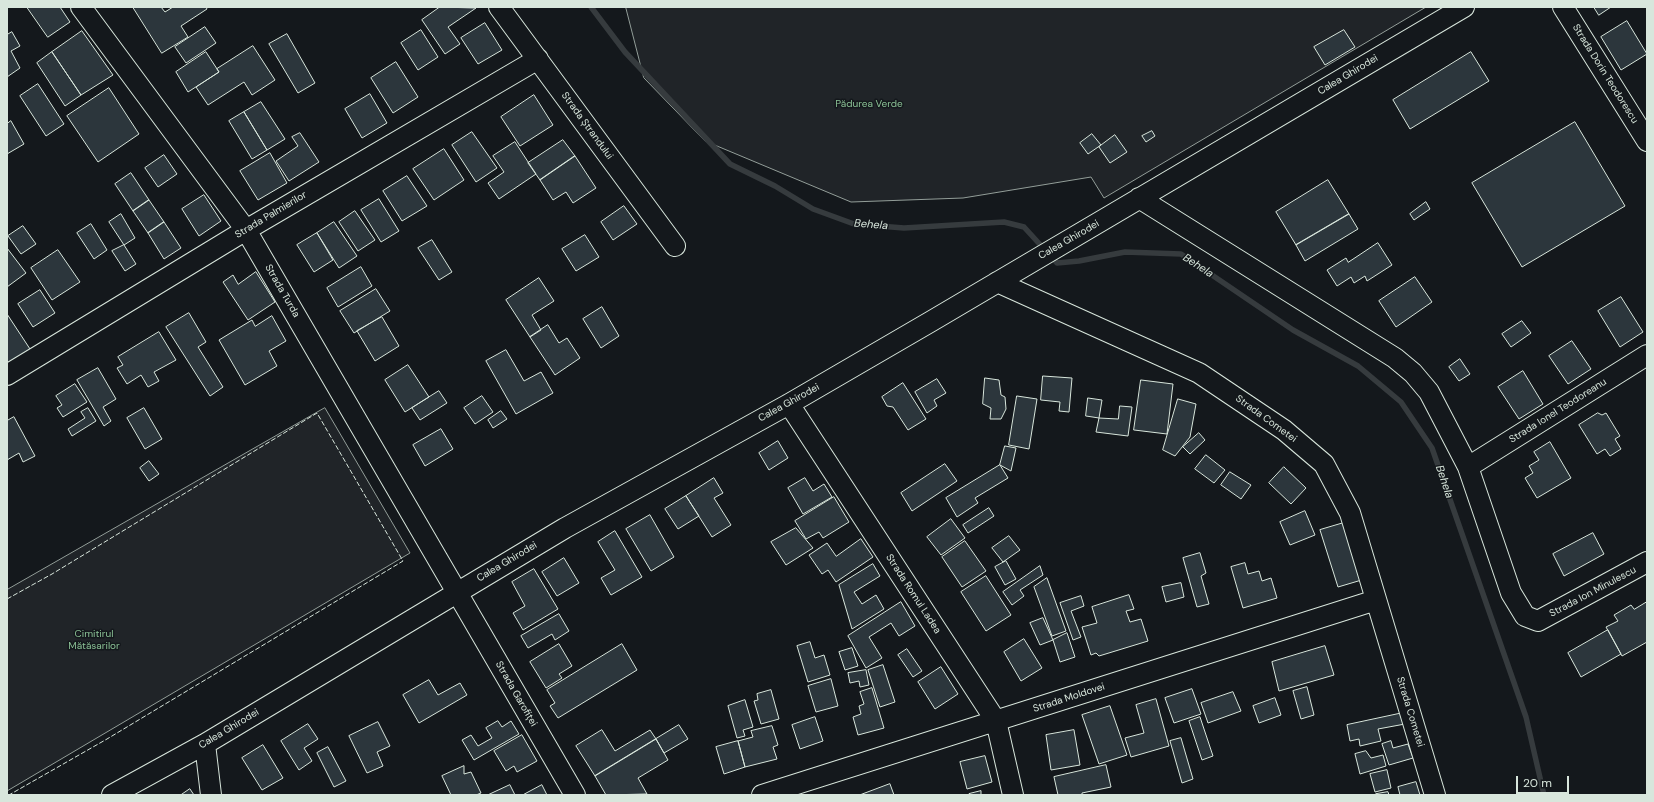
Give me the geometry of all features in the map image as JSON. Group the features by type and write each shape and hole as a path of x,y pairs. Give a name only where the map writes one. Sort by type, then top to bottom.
{"street":[{"name":"Strada Turda","path":"81,7 246,230 456,592"},
{"name":"Strada Ștrandului","path":"499,7 675,246"},
{"name":"Calea Ghirodei","path":"112,795 204,744 565,528 789,404 1464,7"},
{"name":"Strada Dorin Teodorescu","path":"1563,7 1647,141"},
{"name":"Strada Palmierilor","path":"7,375 246,230 538,59"},
{"path":"1139,198 1394,358 1413,373 1429,392 1468,467"},
{"name":"Strada Cometei","path":"997,282 1199,373 1284,430 1324,464 1350,513 1435,795"},
{"name":"Strada Ionel Teodoreanu","path":"1468,467 1647,355"},
{"name":"Strada Romul Ladea","path":"789,404 996,721 1013,795"},
{"name":"Strada Ion Minulescu","path":"1468,467 1511,593 1525,616 1538,621 1647,562"},
{"name":"Strada Garofiței","path":"456,592 575,795"},
{"name":"Strada Moldovei","path":"762,795 1376,600"},
{"path":"204,744 212,795"}],"green space":[{"name":"Pădurea Verde","path":"626,7 1426,7 1104,198 1091,177 963,198 851,202 705,141 644,78"},
{"name":"Cimitirul Mătăsarilor","path":"325,408 410,553 7,791 7,590"}],"building":[{"path":"27,7 60,7 70,22 48,37"},
{"path":"133,7 161,7 165,12 173,7 206,7 207,9 181,26 188,37 162,53"},
{"path":"440,7 476,8 448,27 460,44 445,54 422,20"},
{"path":"1594,7 1611,7 1599,15"},
{"path":"1627,21 1647,54 1621,70 1601,37"},
{"path":"485,23 502,50 478,64 461,38"},
{"path":"205,27 216,43 186,63 175,47"},
{"path":"421,30 438,57 418,70 401,43"},
{"path":"1344,30 1355,47 1325,65 1314,47"},
{"path":"82,31 113,75 81,95 52,52"},
{"path":"12,32 20,46 11,51 20,68 7,77 7,35"},
{"path":"287,34 315,83 298,93 269,44"},
{"path":"253,46 275,80 252,95 244,82 208,105 196,87 219,72 217,69"},
{"path":"52,52 81,95 65,106 37,63"},
{"path":"206,52 219,72 188,92 176,72"},
{"path":"1471,52 1489,81 1410,129 1393,100"},
{"path":"396,62 418,97 393,113 371,78"},
{"path":"38,84 64,124 46,136 20,96"},
{"path":"109,88 139,134 98,162 67,116"},
{"path":"370,94 387,123 362,138 345,109"},
{"path":"534,95 553,125 520,146 501,117"},
{"path":"261,102 285,139 267,150 244,112"},
{"path":"244,112 267,150 252,159 229,121"},
{"path":"11,121 24,144 7,154 7,124"},
{"path":"1575,122 1625,206 1522,267 1472,183"},
{"path":"1152,131 1155,136 1146,142 1142,136"},
{"path":"472,132 497,168 476,182 452,145"},
{"path":"300,133 319,162 289,181 276,161 298,146 292,137"},
{"path":"1092,134 1101,145 1088,154 1080,143"},
{"path":"1115,135 1127,152 1110,163 1099,147"},
{"path":"563,140 575,156 540,180 528,163"},
{"path":"515,142 536,174 499,199 488,183 504,172 493,156"},
{"path":"444,149 464,180 434,200 413,169"},
{"path":"270,153 287,183 258,200 240,171"},
{"path":"164,155 177,174 158,187 145,168"},
{"path":"575,156 596,188 573,203 566,192 553,200 540,180"},
{"path":"131,173 149,200 133,211 115,184"},
{"path":"407,176 427,206 402,221 383,191"},
{"path":"1328,180 1349,214 1296,245 1276,212"},
{"path":"204,195 221,221 199,236 182,209"},
{"path":"379,199 399,231 381,242 361,210"},
{"path":"149,200 164,222 148,233 133,211"},
{"path":"1426,202 1430,209 1414,220 1410,214"},
{"path":"624,206 637,224 613,240 601,222"},
{"path":"355,211 375,240 358,251 339,222"},
{"path":"121,214 135,238 124,245 109,222"},
{"path":"1349,214 1358,229 1305,261 1296,245"},
{"path":"164,222 181,248 164,259 148,233"},
{"path":"334,222 357,256 339,268 317,233"},
{"path":"91,224 107,250 94,259 77,233"},
{"path":"23,226 36,244 21,254 8,236"},
{"path":"317,233 333,260 314,272 297,245"},
{"path":"585,235 599,257 576,271 562,249"},
{"path":"432,240 452,272 439,280 418,248"},
{"path":"1378,243 1392,265 1367,281 1365,276 1354,283 1351,277 1337,286 1327,270 1346,258 1348,262"},
{"path":"124,245 136,264 125,271 112,251"},
{"path":"7,248 26,273 7,287"},
{"path":"58,250 80,282 52,300 31,268"},
{"path":"361,267 372,286 338,307 327,288"},
{"path":"256,272 275,302 248,320 223,282 233,275 238,284"},
{"path":"1415,277 1432,302 1396,327 1379,301"},
{"path":"539,278 554,301 532,315 541,330 530,337 506,300"},
{"path":"376,289 390,311 354,333 340,311"},
{"path":"40,290 55,313 33,327 18,304"},
{"path":"1621,297 1643,332 1620,347 1598,311"},
{"path":"602,307 619,336 601,348 583,319"},
{"path":"189,313 206,342 198,347 223,387 210,396 166,327"},
{"path":"7,314 30,349 7,365"},
{"path":"272,316 286,341 269,351 277,366 245,385 219,340 252,320 255,326"},
{"path":"382,317 399,346 375,361 357,331"},
{"path":"1522,321 1531,333 1511,347 1502,334"},
{"path":"548,325 559,343 567,338 580,358 555,375 530,337"},
{"path":"159,332 176,360 154,372 159,381 148,387 141,375 127,384 117,368 123,365 118,357"},
{"path":"1572,341 1591,369 1568,384 1549,356"},
{"path":"506,350 524,381 541,372 553,393 516,414 486,361"},
{"path":"1460,359 1470,374 1459,381 1449,367"},
{"path":"408,365 429,397 405,412 385,380"},
{"path":"98,368 116,399 103,407 111,421 104,426 77,380"},
{"path":"1523,371 1543,404 1519,419 1498,387"},
{"path":"1043,376 1072,378 1069,412 1059,411 1060,402 1041,400"},
{"path":"985,378 999,380 1001,395 1005,397 1006,409 1001,419 990,419 991,408 983,404"},
{"path":"937,379 946,393 934,400 937,406 927,413 915,392"},
{"path":"1141,380 1173,384 1167,434 1134,430"},
{"path":"903,383 926,419 908,430 893,407 887,406 882,397"},
{"path":"75,384 87,402 63,417 57,408 62,405 56,396"},
{"path":"439,391 447,403 420,420 412,408"},
{"path":"482,396 493,412 475,424 464,408"},
{"path":"1017,396 1037,399 1029,449 1009,445"},
{"path":"1088,398 1102,400 1099,418 1086,416"},
{"path":"1178,399 1196,404 1190,437 1175,456 1163,450"},
{"path":"1120,406 1132,407 1128,436 1096,432 1099,418 1118,419"},
{"path":"88,408 96,421 72,436 68,429 85,418 81,412"},
{"path":"144,408 162,439 145,449 127,418"},
{"path":"501,411 507,419 493,428 488,420"},
{"path":"1598,413 1602,415 1606,413 1620,436 1615,439 1621,449 1610,456 1605,449 1597,454 1579,425"},
{"path":"14,417 35,456 23,462 19,453 7,460 7,421"},
{"path":"441,429 453,449 425,466 413,445"},
{"path":"1199,433 1205,440 1190,454 1183,447"},
{"path":"778,441 788,458 769,470 759,453"},
{"path":"1550,442 1571,478 1537,498 1525,478 1533,473 1529,466 1539,460 1534,452"},
{"path":"1005,446 1016,448 1011,471 1000,465"},
{"path":"1206,455 1225,470 1214,483 1195,469"},
{"path":"149,461 159,474 149,481 140,468"},
{"path":"945,464 957,481 912,511 901,493"},
{"path":"1000,465 1008,478 975,498 978,503 957,517 946,498"},
{"path":"1284,467 1306,488 1291,504 1269,483"},
{"path":"1230,472 1251,485 1241,499 1221,485"},
{"path":"714,478 723,493 714,498 731,525 712,537 686,496"},
{"path":"805,478 813,491 824,484 832,497 803,514 788,488"},
{"path":"686,496 699,516 678,529 665,509"},
{"path":"834,497 849,522 823,538 819,532 806,539 795,521"},
{"path":"989,508 994,516 968,533 963,525"},
{"path":"1305,511 1315,535 1290,545 1280,522"},
{"path":"650,515 674,557 651,571 626,529"},
{"path":"951,519 965,538 941,555 927,537"},
{"path":"1347,522 1365,579 1338,587 1320,530"},
{"path":"796,528 813,548 786,565 771,542"},
{"path":"615,531 642,577 611,595 601,578 615,570 598,542"},
{"path":"1593,533 1604,554 1564,576 1553,554"},
{"path":"1009,536 1020,550 1003,562 992,548"},
{"path":"861,539 873,557 836,582 828,570 822,574 809,555 827,543 836,556"},
{"path":"965,541 986,571 962,587 942,557"},
{"path":"1200,553 1206,573 1201,576 1209,604 1197,607 1183,558"},
{"path":"564,558 579,583 557,596 542,572"},
{"path":"1006,561 1016,579 1005,585 995,567"},
{"path":"1245,563 1248,574 1259,571 1262,581 1271,578 1277,598 1243,608 1231,567"},
{"path":"873,564 880,576 854,592 862,604 876,595 884,609 852,629 839,585"},
{"path":"1040,566 1043,575 1020,590 1024,596 1012,605 1003,592"},
{"path":"534,569 558,609 523,630 513,613 525,606 512,582"},
{"path":"986,576 1011,615 986,631 961,592"},
{"path":"1047,578 1066,631 1052,636 1034,587"},
{"path":"1181,583 1184,597 1166,602 1162,587"},
{"path":"1129,595 1134,609 1126,611 1130,622 1141,619 1148,641 1099,656 1096,653 1091,655 1082,627 1097,623 1092,607"},
{"path":"1081,596 1084,606 1071,611 1081,637 1073,640 1060,603"},
{"path":"901,602 915,626 899,636 891,623 869,637 882,658 866,668 848,636"},
{"path":"1647,602 1647,642 1622,656 1606,627 1618,621 1614,615 1631,605 1634,609"},
{"path":"559,614 569,631 555,640 552,634 528,648 521,636"},
{"path":"1043,618 1053,640 1040,645 1030,623"},
{"path":"1608,630 1621,654 1581,677 1568,653"},
{"path":"1067,633 1075,657 1060,662 1053,640"},
{"path":"1024,639 1042,668 1021,681 1004,652"},
{"path":"810,642 815,658 824,655 830,675 808,682 797,646"},
{"path":"559,644 572,666 559,674 562,678 546,688 530,662"},
{"path":"622,644 637,670 558,718 550,706 555,703 547,690"},
{"path":"1325,646 1334,675 1279,691 1272,662"},
{"path":"852,648 858,666 845,670 839,652"},
{"path":"907,649 922,671 913,677 898,655"},
{"path":"883,665 895,702 880,707 868,670"},
{"path":"941,667 958,694 935,709 918,682"},
{"path":"866,670 869,685 860,687 859,681 850,683 848,673"},
{"path":"831,679 838,706 816,712 808,686"},
{"path":"429,680 438,695 460,683 467,695 419,723 403,695"},
{"path":"1307,687 1314,715 1301,719 1293,691"},
{"path":"872,688 884,728 858,735 853,717 861,714 859,706 864,704 860,692"},
{"path":"1192,689 1201,714 1174,723 1165,698"},
{"path":"771,690 779,719 761,724 754,701 758,700 757,694"},
{"path":"1233,692 1241,711 1208,723 1201,703"},
{"path":"1275,698 1281,715 1259,723 1253,706"},
{"path":"1156,699 1169,746 1131,757 1125,738 1144,733 1136,705"},
{"path":"745,700 753,727 743,730 745,736 737,738 728,706"},
{"path":"1110,706 1127,755 1099,764 1082,715"},
{"path":"1403,713 1405,724 1378,729 1381,741 1360,746 1359,739 1350,741 1347,725"},
{"path":"815,717 823,741 800,749 792,725"},
{"path":"1200,717 1213,756 1202,760 1189,721"},
{"path":"498,721 502,727 511,721 519,734 474,760 462,740 471,735 478,746 492,738 486,728"},
{"path":"378,722 390,746 377,752 383,766 367,773 349,736"},
{"path":"308,724 318,739 304,748 312,761 299,770 281,741"},
{"path":"679,725 688,739 664,753 656,739"},
{"path":"772,726 778,745 773,747 777,759 745,767 738,741 753,737 751,731"},
{"path":"602,730 615,751 650,730 656,739 595,776 576,746"},
{"path":"1074,730 1080,765 1051,770 1046,735"},
{"path":"522,735 537,761 517,772 514,766 506,771 494,751"},
{"path":"1181,738 1193,779 1182,783 1170,741"},
{"path":"656,739 668,760 638,778 647,794 606,795 595,776"},
{"path":"738,741 745,767 724,774 716,747"},
{"path":"1391,741 1393,748 1408,744 1413,758 1389,765 1382,744"},
{"path":"263,745 283,778 262,790 242,758"},
{"path":"328,747 346,781 334,787 317,753"},
{"path":"1366,751 1371,758 1383,755 1386,766 1360,774 1355,754"},
{"path":"985,756 992,782 967,789 960,762"},
{"path":"1106,765 1111,787 1082,793 1082,795 1058,795 1054,777"},
{"path":"464,766 464,774 471,772 481,793 476,795 451,795 442,776"},
{"path":"1387,770 1391,788 1375,792 1370,774"},
{"path":"1416,782 1420,795 1400,795 1398,787"},
{"path":"890,784 894,795 860,795"},
{"path":"510,785 515,795 488,795"},
{"path":"542,785 547,795 523,795"},
{"path":"190,789 194,795 181,795"},
{"path":"981,791 981,795 969,795 969,794"},
{"path":"1388,792 1389,795 1376,794"}],"waterway":[{"name":"Behela","path":"591,7 625,52 730,164 775,186 813,209 854,224 904,228 1004,222 1024,227 1045,250"},
{"name":"Behela","path":"1051,256 1057,263 1079,261 1125,252 1181,254 1293,330 1358,366 1401,402 1432,448 1526,717 1544,795"}],"fence":[{"path":"7,599 52,574 317,413 403,561 107,739 9,795"}]}
